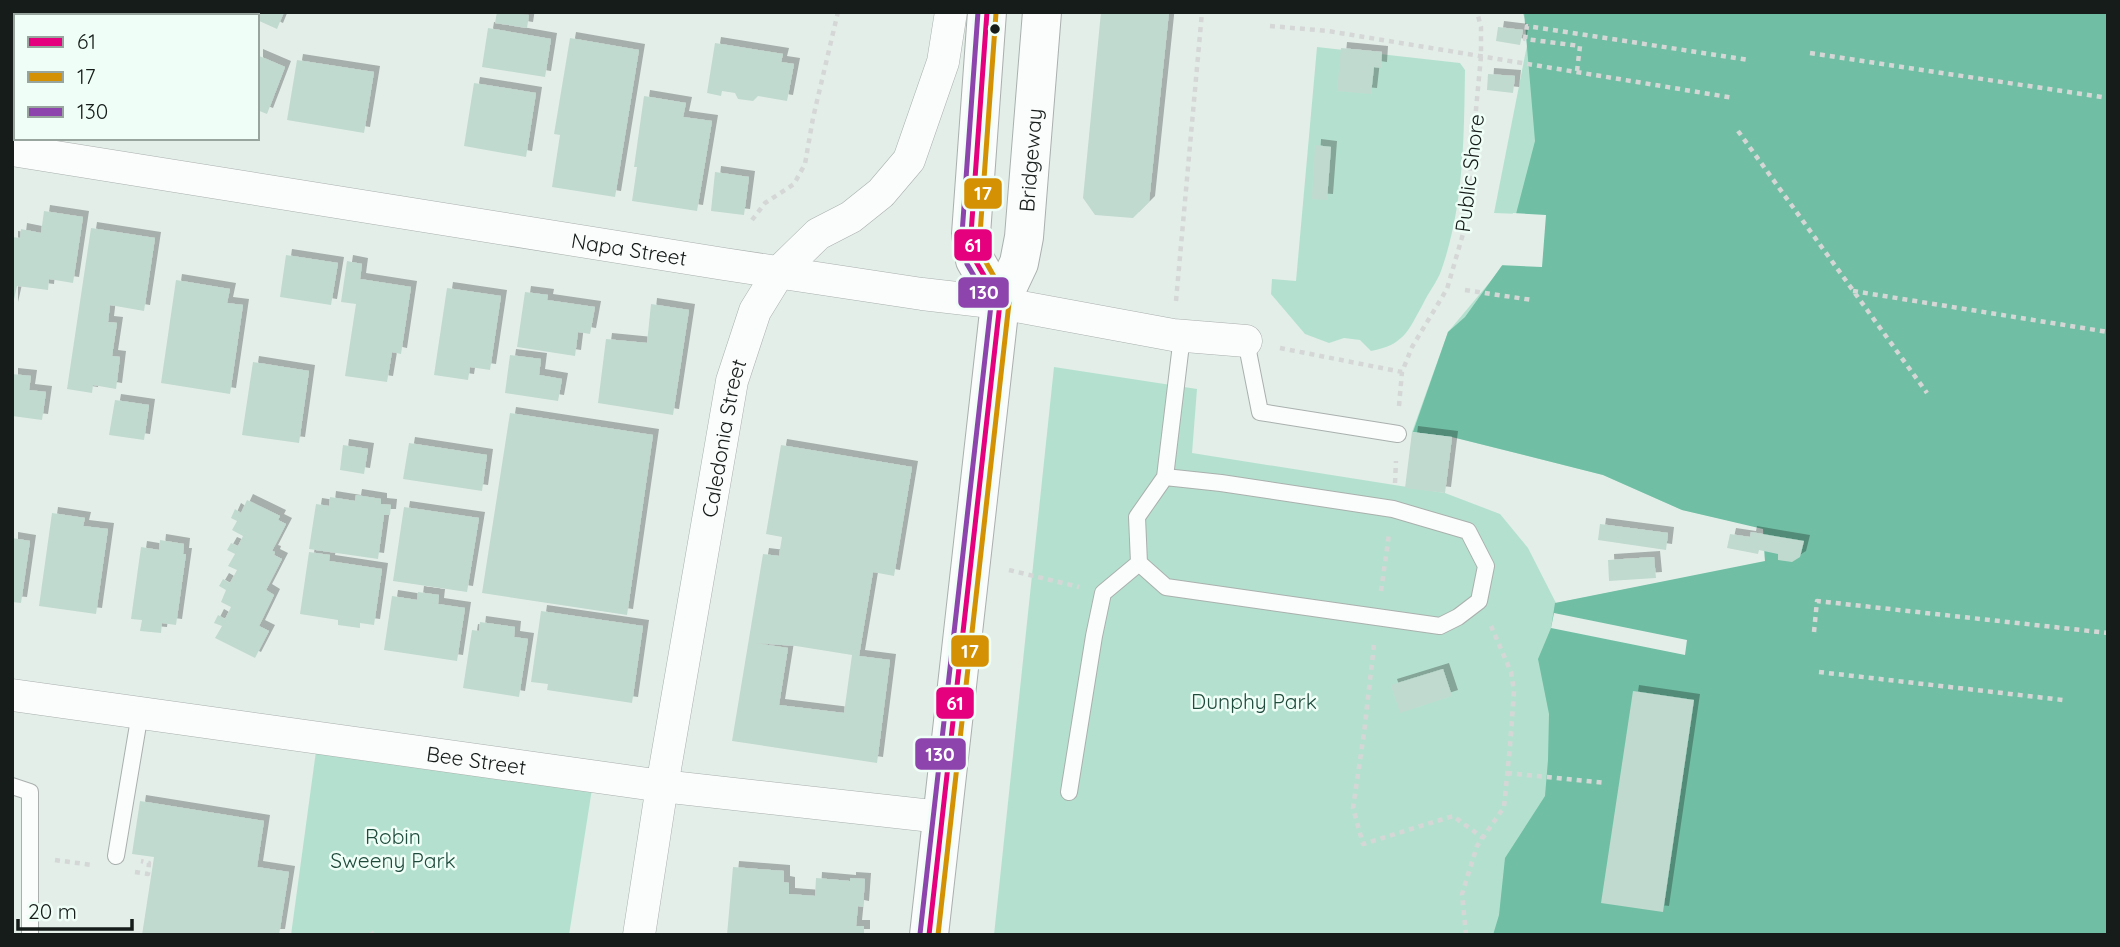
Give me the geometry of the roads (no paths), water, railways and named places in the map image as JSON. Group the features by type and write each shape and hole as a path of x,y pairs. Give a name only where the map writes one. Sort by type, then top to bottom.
{"main road":[{"path":"987,12 971,234 975,260 1000,303"},
{"name":"Bridgeway","path":"929,935 940,817 1000,303 1019,263 1024,237 1042,12"}],"street":[{"name":"Caledonia Street","path":"639,935 732,381 755,311 779,272 818,234 851,217 881,193 909,160 943,62 951,12"},
{"name":"Napa Street","path":"12,150 779,272 1000,303 1177,335 1246,341"},
{"name":"Bee Street","path":"12,695 662,786 940,817"}],"lane":[{"path":"1165,477 1393,509 1468,531 1486,566 1479,601 1458,617 1440,626 1166,587 1139,563 1137,517 1165,477 1177,335"},
{"path":"1246,341 1260,412 1398,434"},
{"path":"1069,792 1103,593 1139,563"},
{"path":"116,856 140,713"},
{"path":"12,786 30,792 30,935"}],"park label":[{"name":"Dunphy Park","path":"1254,701"},
{"name":"Robin Sweeny Park","path":"393,848"}]}
